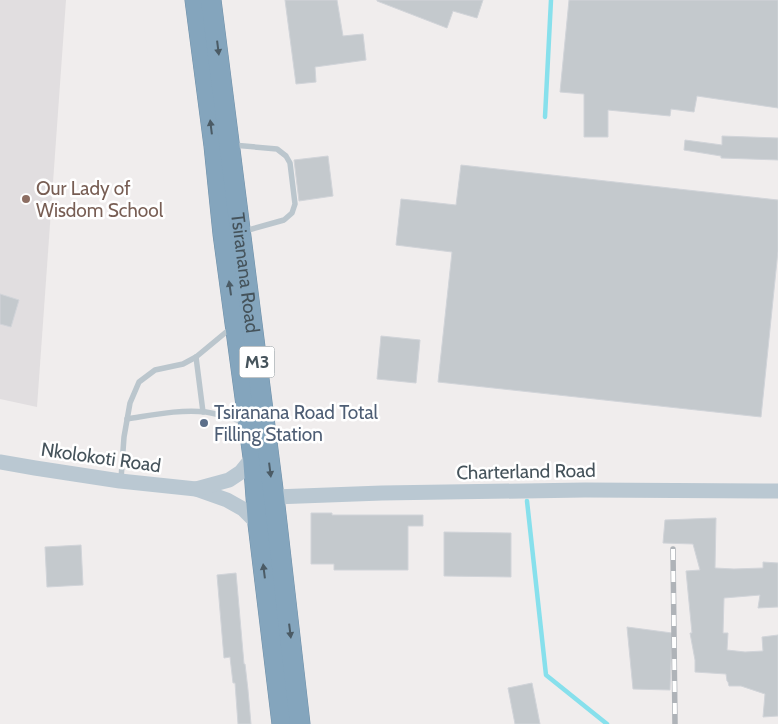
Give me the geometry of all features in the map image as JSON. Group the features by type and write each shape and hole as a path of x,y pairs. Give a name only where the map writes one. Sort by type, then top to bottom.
{"highway":[{"name":"Tsiranana Road","path":"195,0 214,146 223,234 253,457 258,524 282,724"},
{"name":"Tsiranana Road","path":"211,0 274,497 300,724"}],"street":[{"name":"Nkolokoti Road","path":"196,489 229,480 241,472 253,457"},
{"name":"Nkolokoti Road","path":"0,462 120,481 196,489 227,500 243,509 258,524"},
{"name":"Charterland Road","path":"274,497 382,493 585,490 778,491"}],"lane":[{"path":"230,145 277,149 286,156 290,163 293,184 294,204 292,212 284,220 240,232"},
{"path":"120,481 124,437 130,403 140,382 155,370 183,364 196,357 235,325"},
{"path":"196,357 203,412"},
{"path":"127,419 177,412 203,412 219,414 248,424"}],"shaded area":[{"name":"Our Lady of Wisdom School","path":"0,0 66,0 37,407 0,399"}],"building":[{"path":"285,0 337,0 343,36 363,34 366,60 315,67 316,82 296,84"},
{"path":"377,0 483,0 477,18 453,11 447,28"},
{"path":"569,0 778,0 778,108 697,96 694,112 671,109 670,116 608,110 608,137 584,137 584,94 560,92"},
{"path":"722,136 778,138 778,160 721,158 721,156 684,150 685,140 722,145"},
{"path":"328,156 333,196 299,201 294,160"},
{"path":"461,165 778,200 778,251 761,417 438,382 452,252 396,245 401,199 456,205"},
{"path":"0,294 19,300 11,327 0,324"},
{"path":"381,336 420,340 416,383 377,379"},
{"path":"311,513 332,513 332,515 423,515 423,526 408,526 408,570 334,570 334,564 311,564"},
{"path":"716,518 715,568 763,568 763,562 778,563 778,607 758,608 760,595 724,598 723,633 728,633 727,650 745,652 763,651 762,637 778,635 778,716 763,717 765,694 741,686 729,686 726,674 695,672 695,660 690,633 692,633 686,571 700,570 693,544 663,543 665,520"},
{"path":"444,532 511,533 511,577 444,576"},
{"path":"81,545 83,585 47,587 45,547"},
{"path":"236,573 251,724 238,724 235,683 233,683 230,657 224,658 217,575"},
{"path":"627,627 672,633 670,690 633,689"},
{"path":"532,683 540,724 515,724 508,688"}],"waterway":[{"path":"545,117 551,0"},
{"path":"527,501 546,675 607,724"}],"railway":[{"path":"673,549 675,724"}],"place":[{"name":"Our Lady of Wisdom School","path":"26,199"},
{"name":"Tsiranana Road Total Filling Station","path":"204,423"}]}
